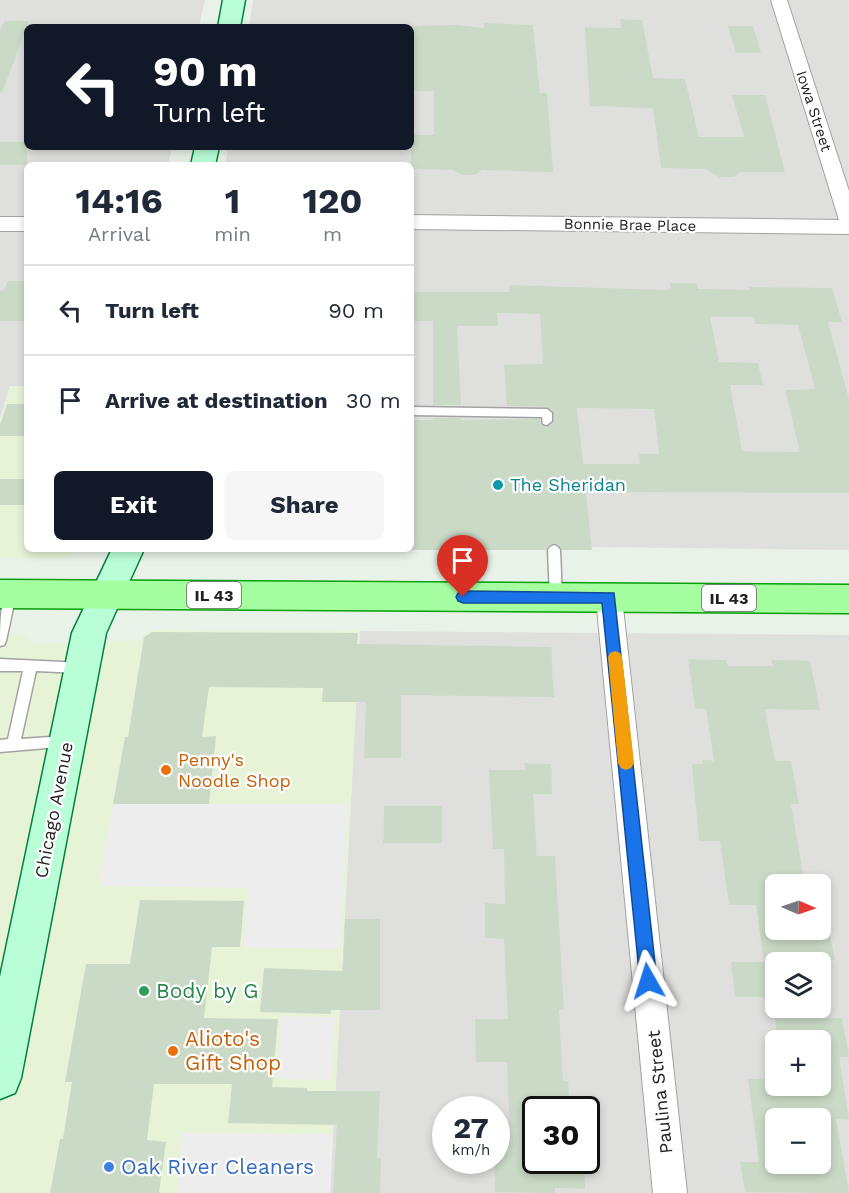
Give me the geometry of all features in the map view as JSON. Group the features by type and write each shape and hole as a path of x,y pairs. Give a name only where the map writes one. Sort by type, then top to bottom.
{"main road":[{"path":"230,24 234,0"},
{"name":"Chicago Avenue","path":"0,1078 89,633 127,552"},
{"name":"IL 43","path":"5,594 849,599"}],"street":[{"name":"Iowa Street","path":"779,0 849,221"},
{"name":"Bonnie Brae Place","path":"414,222 849,227"},
{"path":"0,224 24,224"},
{"name":"Paulina Street","path":"609,598 670,1193"}],"lane":[{"path":"414,411 547,413 547,421"},
{"path":"554,550 556,597"},
{"path":"1,634 5,594"},
{"path":"0,665 82,668"},
{"path":"31,665 6,745 68,742"}],"shaded area":[{"path":"0,0 205,0 200,24 24,24 24,150 171,150 169,162 24,162 24,386 10,386 0,419"},
{"path":"253,0 849,0 849,550 414,545 414,162 226,162 228,150 414,150 414,24 249,24"},
{"path":"10,386 24,386 24,552 78,552 74,555 55,558 0,558 0,419"},
{"path":"153,630 360,631 330,1193 0,1193 0,631 24,635 33,644 142,640 144,634"},
{"path":"360,631 849,635 849,1193 330,1193"},
{"path":"113,804 348,804 340,949 243,947 248,888 99,886"},
{"path":"281,1016 335,1017 332,1080 276,1079"},
{"path":"182,1133 333,1134 330,1193 176,1193"}],"building":[{"path":"620,19 642,20 653,78 685,79 699,137 744,137 732,95 765,95 785,172 740,172 734,177 719,177 705,169 661,168 653,108 590,106 585,27 621,28"},
{"path":"5,21 29,21 28,24 24,24 24,34 2,93 0,92 0,30"},
{"path":"484,23 533,25 540,93 547,93 553,172 482,170 475,175 462,175 453,170 414,169 414,162 411,162 411,150 414,150 414,135 434,135 434,91 414,91 414,26 456,25 483,28"},
{"path":"728,26 753,26 761,53 736,53"},
{"path":"0,142 24,142 27,162 24,162 24,165 0,165"},
{"path":"8,281 24,281 24,321 0,321 0,291 4,290"},
{"path":"670,283 697,283 698,289 832,288 842,322 828,322 849,399 849,493 586,492 592,550 562,550 555,543 549,545 546,550 414,550 414,420 433,420 433,418 540,419 541,426 546,427 554,421 553,411 547,407 507,406 504,365 543,364 540,314 497,313 498,326 457,326 461,405 433,405 433,321 414,321 414,292 510,292 509,285 671,289","holes":["710,317 754,317 755,324 798,325 815,389 785,390 800,452 742,451 730,385 763,385 758,363 719,362","577,408 654,409 659,454 639,454 640,464 583,464"]},
{"path":"7,404 24,404 24,436 0,436 0,425"},
{"path":"0,479 24,479 24,505 0,505"},
{"path":"152,632 358,633 357,644 551,647 554,697 401,695 401,758 364,758 366,702 322,702 323,688 209,687 202,737 216,736 209,804 113,804 125,737 128,737 144,637"},
{"path":"688,659 726,660 728,666 773,666 771,660 810,661 820,710 765,709 775,761 791,761 799,804 791,804 803,874 765,874 765,940 831,940 835,960 831,960 831,952 765,952 765,997 735,997 731,962 764,962 756,905 729,905 720,841 699,841 692,764 703,764 702,760 714,761 706,709 695,709"},
{"path":"524,763 551,764 552,794 533,794 537,856 555,856 564,1010 559,1010 563,1081 568,1081 569,1096 522,1096 522,1174 584,1174 585,1189 555,1188 555,1193 495,1192 494,1174 510,1174 510,1096 507,1062 476,1062 475,1019 508,1019 504,939 485,938 485,903 505,904 504,849 493,849 489,770 525,770"},
{"path":"384,806 442,806 442,843 383,843"},
{"path":"140,900 244,901 240,947 212,947 204,1018 278,1019 272,1087 307,1088 307,1091 380,1091 377,1158 381,1158 380,1193 333,1193 337,1125 228,1123 232,1084 154,1084 147,1140 166,1142 159,1193 50,1193 60,1139 63,1139 72,1082 65,1082 86,964 130,964"},
{"path":"345,919 380,919 380,1010 331,1010 330,1014 260,1012 264,968 343,971"},
{"path":"775,1018 842,1018 849,1057 839,1057 849,1120 836,1119 849,1193 745,1192 740,1162 759,1162 748,1079 765,1079 765,1096 831,1096 831,1030 777,1030"}],"slow traffic":[{"path":"615,657 626,763"}],"place":[{"name":"The Sheridan","path":"498,485"},
{"name":"Penny's Noodle Shop","path":"166,770"},
{"name":"Body by G","path":"144,991"},
{"name":"Alioto's Gift Shop","path":"173,1051"},
{"name":"Oak River Cleaners","path":"109,1167"}],"route":[{"path":"463,597 609,598 648,981"}]}
